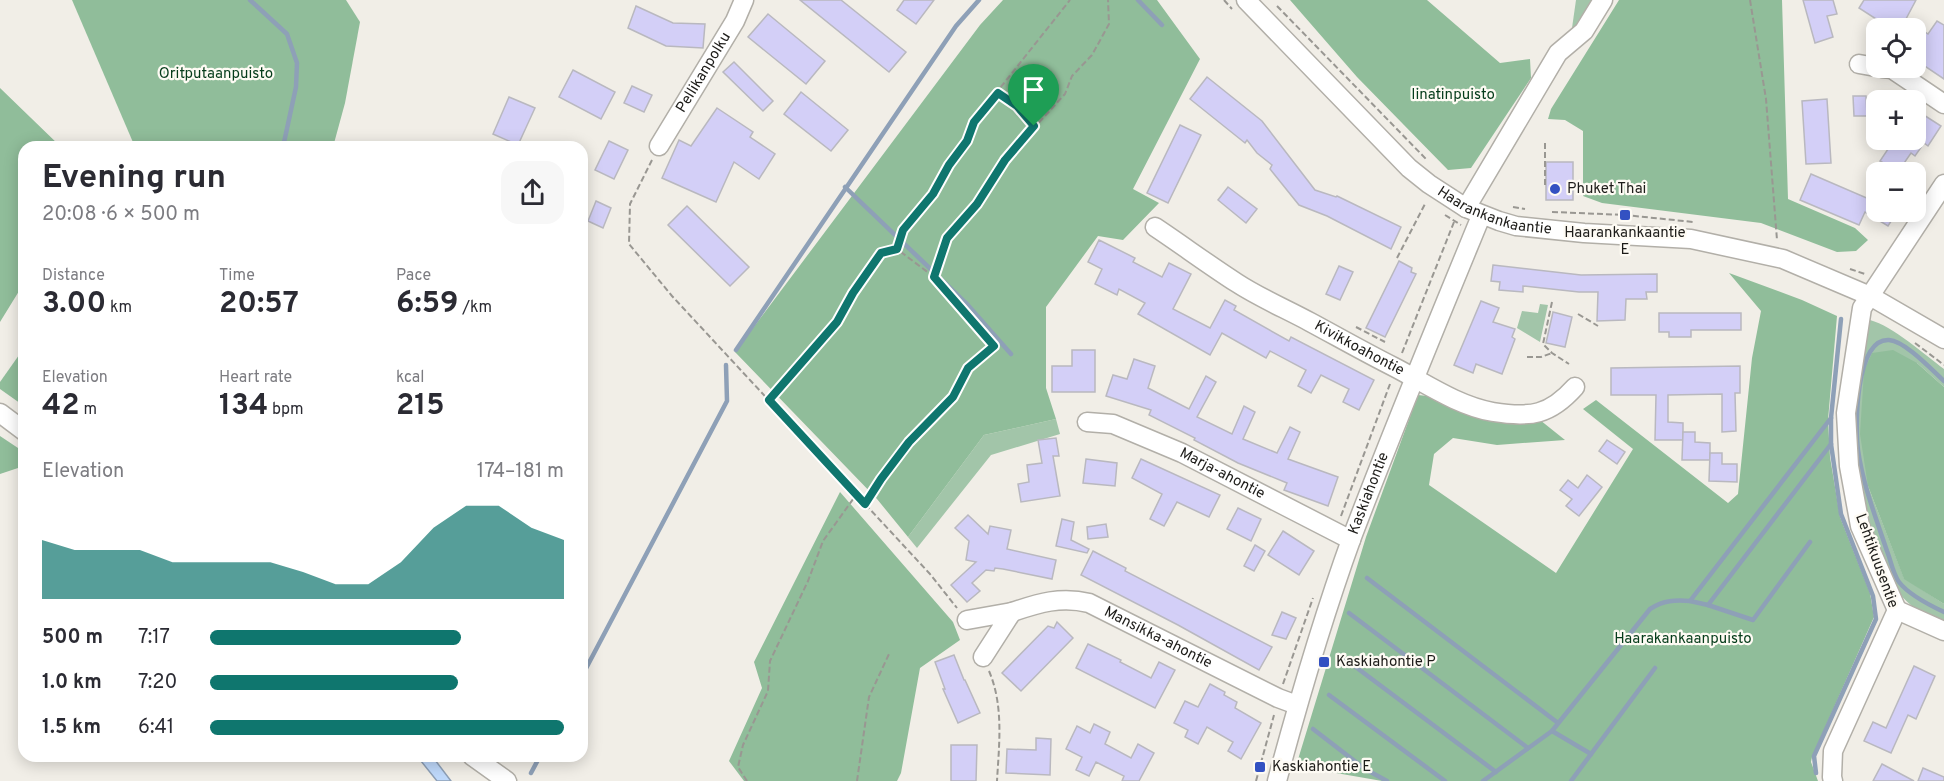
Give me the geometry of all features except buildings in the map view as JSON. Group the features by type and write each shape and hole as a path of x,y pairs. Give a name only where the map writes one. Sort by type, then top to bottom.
{"street":[{"name":"Pellikanpolku","path":"659,146 735,21 744,0"},
{"name":"Kaskiahontie","path":"1277,781 1297,705 1352,540 1474,218 1558,53 1584,31 1603,0"},
{"name":"Haarankankaantie","path":"1241,7 1409,168 1474,218 1516,226 1584,233 1691,239 1783,259 1870,296 1944,339"},
{"path":"1905,78 1944,104"},
{"name":"Lehtikuusentie","path":"1833,781 1833,751 1898,610 1860,526 1849,466 1846,413 1862,308 1944,184"},
{"name":"Kivikkoahontie","path":"1155,226 1238,284 1413,378 1471,406 1492,412 1513,414 1539,412 1561,402 1575,387"},
{"path":"0,413 18,426"},
{"name":"Marja-ahontie","path":"1087,422 1113,424 1182,453 1352,540"},
{"name":"Mansikka-ahontie","path":"967,620 1012,612 1048,601 1074,600 1089,603 1278,698 1297,705"},
{"path":"1898,610 1944,631"},
{"path":"983,657 1004,621 1012,612"},
{"path":"480,762 507,781"}],"path":[{"path":"897,249 903,230 933,194 949,165 967,141 974,122 1070,0"},
{"path":"934,276 947,238 977,204 1005,160 1065,94 1072,76 1092,55 1109,24 1108,0"},
{"path":"1224,0 1241,7"},
{"path":"1270,0 1430,163"},
{"path":"1750,0 1766,99 1777,240"},
{"path":"998,93 1017,106 1034,126"},
{"path":"1545,143 1546,187"},
{"path":"659,146 630,204 629,244 672,296 930,574 967,620"},
{"path":"1420,198 1434,207"},
{"path":"1397,258 1426,202"},
{"path":"1441,212 1454,222 1474,218"},
{"path":"769,400 837,322 853,293 881,253 897,249"},
{"path":"865,504 909,442 953,397 968,368 994,346 934,276 897,249"},
{"path":"1552,302 1543,344 1569,364"},
{"path":"1578,314 1598,326"},
{"path":"1527,357 1541,357 1552,353"},
{"path":"747,781 738,767 743,746 768,691 770,661 808,581 823,541 856,495"},
{"path":"856,781 868,697 889,654"},
{"path":"983,657 994,682 1000,726 997,781"}],"green space":[{"name":"Oritputaanpuisto","path":"72,0 346,0 360,22 345,103 335,141 132,141"},
{"path":"1003,0 1157,0 1200,59 1133,189 1159,203 1123,240 1098,236 1046,307 1046,388 1056,419 984,435 908,537 877,499 735,352 980,25"},
{"name":"Iinatinpuisto","path":"1290,0 1427,0 1500,63 1530,59 1531,78 1471,168 1448,170 1357,77"},
{"path":"1576,0 1599,0 1580,27 1572,28"},
{"path":"1619,0 1782,0 1788,199 1855,228 1868,240 1856,251 1837,252 1761,223 1602,203 1583,196 1583,131 1565,120 1548,119 1551,109"},
{"path":"0,88 55,141 18,141 18,293 0,322"},
{"name":"Haarakankaanpuisto","path":"1729,273 1802,300 1837,316 1828,420 1830,457 1840,517 1870,593 1874,617 1812,757 1811,762 1818,781 1382,781 1296,766 1366,537 1418,395 1540,420 1565,440 1497,445 1453,438 1434,454 1429,485 1556,573 1633,449 1583,409 1596,400 1728,503 1738,494 1752,358 1761,311"},
{"path":"1540,304 1548,305 1540,342 1517,328 1522,311 1538,313"},
{"path":"1870,320 1899,334 1944,369 1944,387 1917,363 1868,486 1904,578 1944,604 1944,623 1916,609 1897,590 1884,569 1866,516 1856,459 1854,412 1866,321"},
{"path":"1893,350 1917,363 1944,387 1944,604 1904,579 1868,486 1860,434 1864,371 1872,353"},
{"path":"18,356 18,402 0,389 0,382"},
{"path":"1056,419 1060,434 991,455 917,548 908,537 984,435"},
{"path":"0,436 18,448 18,468 0,474"},
{"path":"840,492 953,622 960,640 920,668 901,773 897,781 744,781 729,761 762,688 754,662"}],"water":[{"path":"422,762 437,762 451,781 437,781"}],"waterway":[{"path":"250,0 287,34 297,63 296,87 284,141"},
{"path":"736,350 956,26 979,0"},
{"path":"1138,0 1162,25"},
{"path":"845,187 966,303 1011,354"},
{"path":"1816,773 1814,756 1876,619 1873,596 1841,514 1831,444 1831,418 1841,319"},
{"path":"1944,381 1903,345 1889,340 1878,343 1869,353 1863,368 1857,423 1858,450 1863,476 1895,575 1908,591 1944,612"},
{"path":"588,665 727,401 726,365"},
{"path":"1483,781 1552,731 1650,609 1670,601 1690,601 1831,418"},
{"path":"1708,605 1831,444"},
{"path":"1690,601 1753,620 1810,542"},
{"path":"1367,578 1558,723"},
{"path":"1349,613 1528,748"},
{"path":"1341,656 1496,772"},
{"path":"1571,781 1655,668"},
{"path":"1329,695 1445,781"},
{"path":"1313,729 1365,769 1387,781"},
{"path":"1552,731 1591,754"},
{"path":"531,773 537,762"}],"place":[{"name":"Phuket Thai","path":"1555,189"},
{"name":"Haarankankaantie E","path":"1625,215"},
{"name":"Kaskiahontie P","path":"1324,662"},
{"name":"Kaskiahontie E","path":"1260,767"}],"route":[{"path":"998,93 1017,106 1034,126 1005,160 977,204 947,238 934,277 994,346 968,368 953,397 909,442 865,504 769,400 837,322 853,293 881,253 897,249 903,230 933,194 949,165 967,141 974,122 990,101 998,93"}]}
